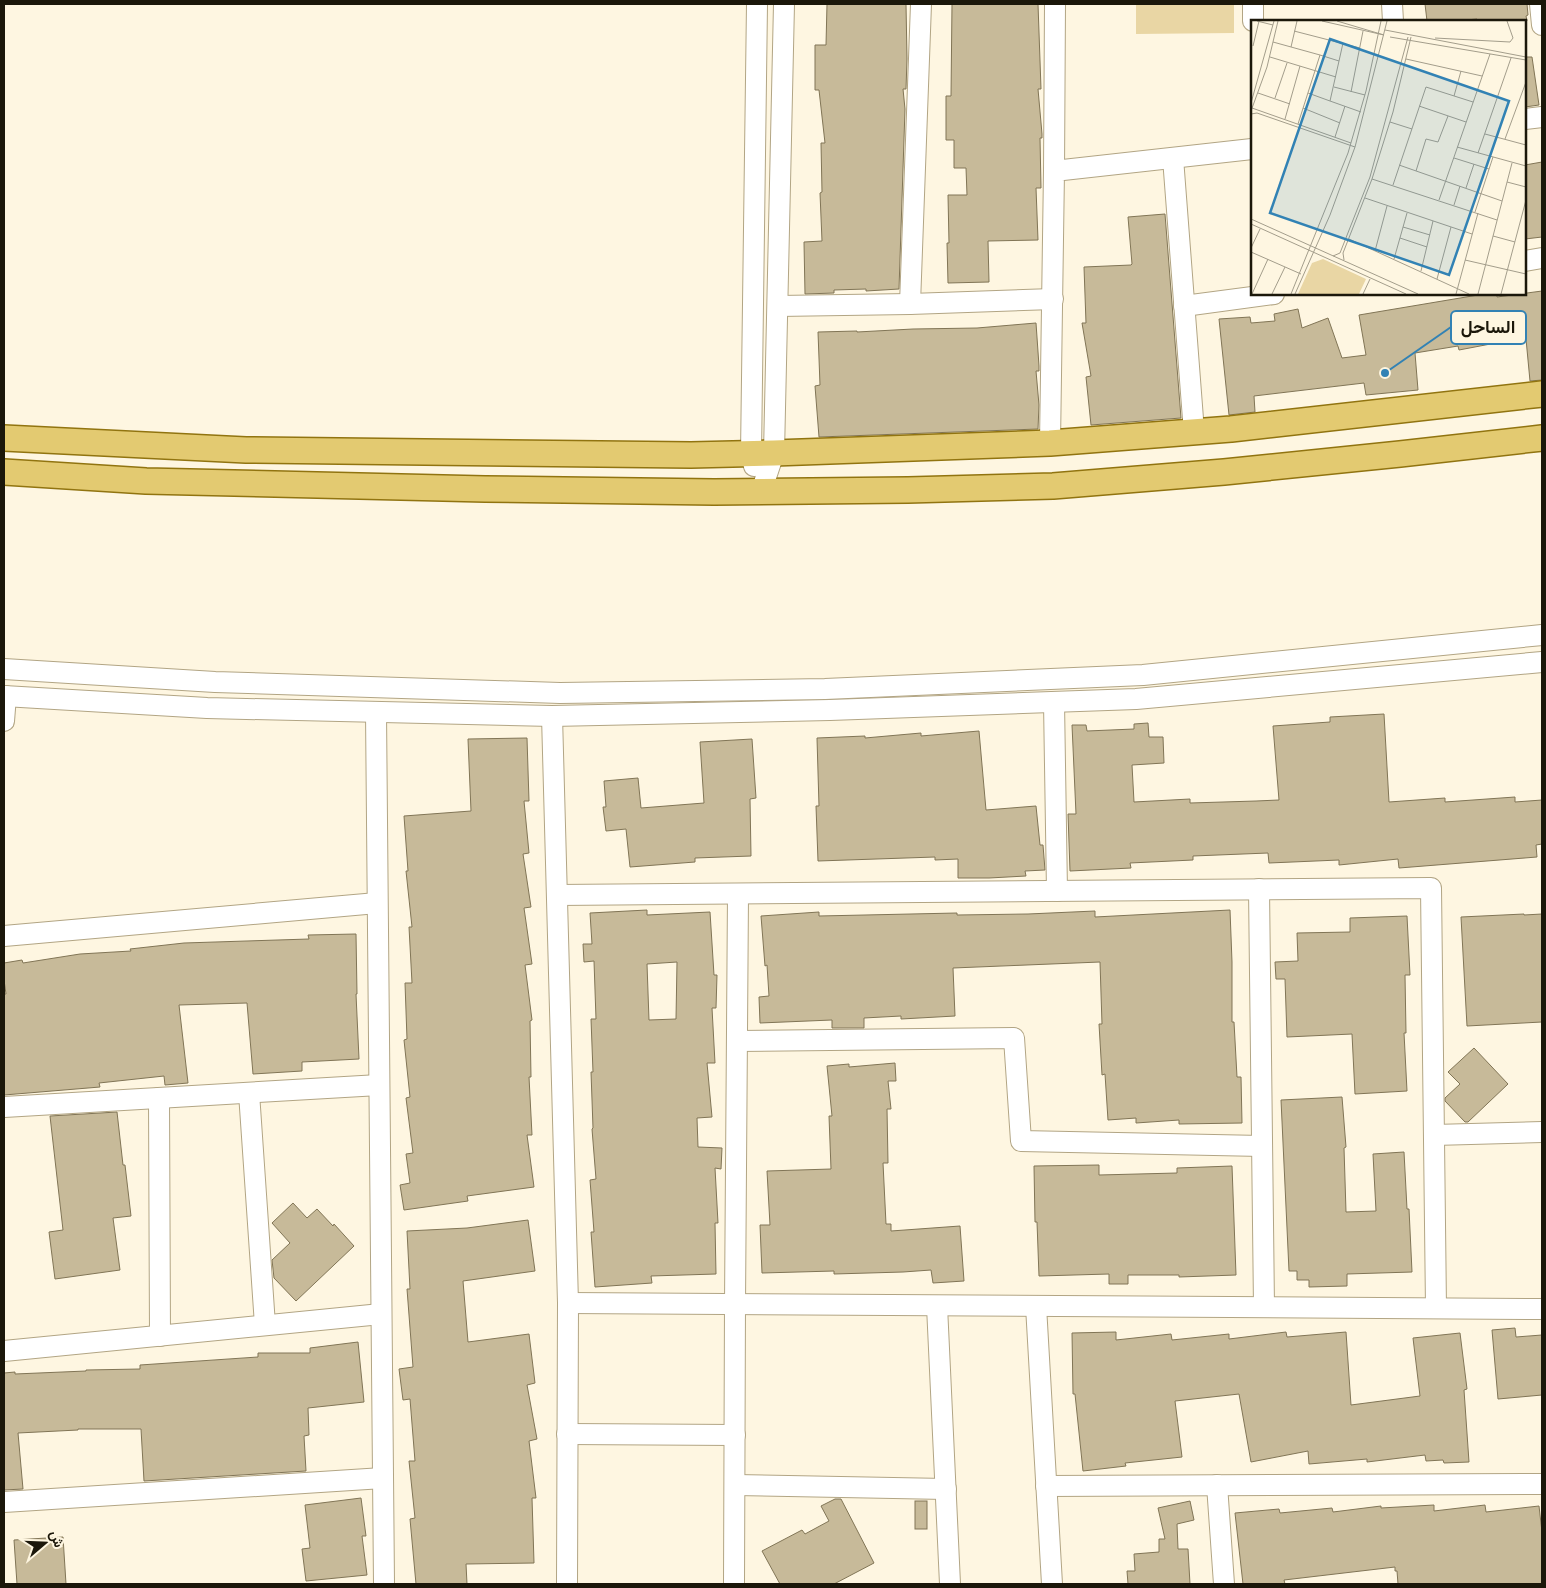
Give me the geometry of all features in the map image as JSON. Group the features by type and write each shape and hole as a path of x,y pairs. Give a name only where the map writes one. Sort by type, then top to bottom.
{"main road":[{"path":"4,438 246,450 691,455 762,454 1050,442 1194,432 1542,394"},
{"path":"4,472 146,481 485,489 760,492 908,490 1053,486 1224,472 1542,438"}],"street":[{"path":"756,4 762,454"},
{"path":"760,492 762,454 778,306 784,4"},
{"path":"910,304 921,4"},
{"path":"1050,442 1055,4"},
{"path":"1253,4 1253,20"},
{"path":"1392,4 1393,20"},
{"path":"1540,4 1542,25"},
{"path":"1526,119 1542,117"},
{"path":"1054,171 1251,149"},
{"path":"1173,158 1194,432"},
{"path":"1526,261 1542,258"},
{"path":"1184,306 1266,295"},
{"path":"778,306 1053,299"},
{"path":"4,669 215,682 560,692 825,689 1143,674 1542,635"},
{"path":"4,721 5,696 207,708 552,716 830,710 1136,699 1542,662"},
{"path":"1054,702 1058,891"},
{"path":"376,712 384,1584"},
{"path":"552,716 568,1303 567,1584"},
{"path":"556,895 1431,888 1436,1308"},
{"path":"1259,889 1264,1308"},
{"path":"734,1584 738,894"},
{"path":"4,936 377,904"},
{"path":"737,1041 1014,1038 1021,1141 1262,1146"},
{"path":"4,1107 379,1085"},
{"path":"249,1093 265,1326"},
{"path":"160,1098 160,1336"},
{"path":"1434,1135 1542,1132"},
{"path":"568,1303 1542,1309"},
{"path":"937,1306 950,1584"},
{"path":"1036,1306 1052,1584"},
{"path":"4,1351 381,1314"},
{"path":"567,1434 735,1435"},
{"path":"4,1502 383,1478"},
{"path":"1046,1486 1542,1484"},
{"path":"735,1485 946,1488"},
{"path":"1217,1485 1224,1584"}],"shaded area":[{"path":"1136,4 1234,4 1234,33 1136,34"}],"building":[{"path":"827,4 906,4 907,59 906,89 903,89 905,109 899,289 834,290 834,293 805,294 804,242 822,241 820,193 822,192 821,143 825,143 819,90 815,90 815,45 826,45"},
{"path":"952,4 1038,4 1041,89 1038,89 1042,138 1040,138 1041,188 1036,188 1038,240 988,241 989,282 948,283 948,195 967,195 966,168 954,168 954,140 946,140 946,96 951,96"},
{"path":"1425,4 1527,4 1527,21 1477,19 1427,20"},
{"path":"1526,57 1532,57 1539,105 1526,107"},
{"path":"1542,162 1542,237 1526,239 1526,165"},
{"path":"1165,214 1181,418 1091,425 1086,377 1091,376 1082,323 1086,323 1084,267 1131,265 1128,217"},
{"path":"1542,291 1542,380 1530,381 1526,339 1522,340 1522,338 1459,350 1458,346 1415,353 1418,390 1366,395 1364,383 1254,396 1255,412 1229,415 1219,319 1250,317 1251,323 1275,321 1274,314 1298,309 1302,328 1328,318 1342,358 1366,355 1359,315 1478,295 1497,295 1497,297 1526,295 1526,293"},
{"path":"1036,323 1039,366 1039,371 1036,371 1039,405 1038,429 819,437 815,386 820,385 818,332 977,328"},
{"path":"1384,714 1389,802 1445,798 1445,802 1515,797 1515,802 1542,800 1542,844 1536,845 1537,857 1399,868 1398,859 1339,865 1339,860 1269,863 1268,853 1193,856 1193,860 1130,863 1131,868 1070,871 1068,814 1076,814 1072,725 1086,725 1087,731 1134,729 1134,724 1148,723 1149,737 1163,737 1164,763 1132,765 1134,802 1190,799 1190,803 1256,801 1279,800 1273,726 1330,722 1330,717"},
{"path":"979,731 986,810 1036,806 1040,845 1043,845 1045,870 1025,871 1026,876 958,878 958,859 935,860 935,857 818,861 816,806 819,806 817,738 865,736 865,738 921,733 921,736"},
{"path":"527,738 529,801 524,801 529,853 523,854 531,907 524,908 532,964 525,965 532,1020 530,1021 531,1077 529,1077 532,1135 527,1135 534,1187 467,1196 468,1201 404,1210 400,1185 410,1183 406,1154 413,1153 406,1098 410,1097 404,1040 407,1039 405,983 412,983 409,927 412,927 406,871 408,871 404,816 471,811 468,739"},
{"path":"752,739 756,798 750,799 751,856 695,858 695,862 630,867 626,829 606,831 603,807 606,807 604,781 638,778 641,808 704,803 700,742"},
{"path":"647,910 647,915 710,912 714,975 717,975 716,1008 712,1008 715,1063 707,1063 712,1117 697,1118 698,1147 722,1148 721,1169 715,1168 718,1223 715,1223 716,1274 651,1276 652,1283 595,1287 591,1232 594,1232 590,1180 596,1179 592,1129 591,1072 593,1072 591,1019 596,1019 594,961 584,962 583,944 592,944 590,913","holes":["677,962 676,1019 649,1020 647,964"]},
{"path":"1230,910 1232,1022 1234,1022 1237,1077 1241,1077 1242,1123 1179,1124 1179,1120 1136,1123 1136,1118 1108,1120 1105,1074 1102,1075 1099,1024 1102,1024 1100,962 953,968 955,1016 901,1019 901,1016 864,1018 864,1028 832,1028 832,1020 760,1023 759,997 769,996 761,916 819,912 819,916 957,913 957,915 1028,914 1095,911 1095,917"},
{"path":"1542,914 1542,1022 1467,1026 1461,917"},
{"path":"1407,916 1410,975 1405,975 1406,1033 1404,1033 1407,1091 1355,1094 1352,1034 1287,1037 1285,979 1276,979 1275,962 1298,961 1297,933 1350,932 1350,918"},
{"path":"356,934 359,1059 302,1062 302,1071 253,1074 247,1003 179,1005 188,1083 165,1085 164,1076 99,1083 100,1087 4,1095 4,994 6,994 4,963 22,960 23,963 80,954 131,951 130,949 184,943 309,939 308,935"},
{"path":"1474,1048 1508,1084 1468,1122 1465,1122 1445,1101 1445,1098 1460,1084 1448,1072"},
{"path":"895,1063 896,1081 888,1081 891,1109 887,1109 888,1163 883,1163 886,1224 891,1224 891,1231 960,1226 964,1281 933,1283 931,1270 834,1274 834,1271 762,1273 760,1225 770,1225 767,1171 831,1169 829,1116 832,1116 827,1066 849,1064 849,1067"},
{"path":"1342,1097 1346,1147 1344,1148 1346,1212 1376,1211 1373,1154 1404,1152 1412,1272 1347,1274 1347,1286 1309,1287 1309,1280 1297,1280 1297,1271 1289,1271 1281,1100"},
{"path":"117,1112 131,1216 113,1218 120,1270 55,1279 49,1232 63,1230 50,1116"},
{"path":"1099,1165 1099,1175 1177,1173 1177,1168 1232,1166 1236,1275 1179,1277 1179,1275 1128,1275 1128,1284 1109,1284 1109,1274 1039,1276 1037,1222 1035,1222 1034,1166"},
{"path":"293,1203 307,1218 317,1209 354,1246 296,1301 274,1278 272,1260 290,1243 272,1223"},
{"path":"528,1220 535,1271 463,1281 468,1342 529,1334 535,1383 527,1385 537,1439 529,1441 536,1498 532,1498 534,1563 466,1564 467,1584 416,1584 410,1519 415,1518 409,1461 415,1461 410,1399 403,1400 399,1369 413,1367 407,1289 410,1289 407,1231 467,1228"},
{"path":"1515,1328 1516,1337 1542,1335 1542,1395 1498,1399 1492,1330"},
{"path":"1116,1332 1116,1340 1171,1334 1172,1340 1229,1334 1229,1339 1286,1332 1287,1337 1346,1332 1351,1405 1420,1396 1413,1338 1460,1333 1467,1389 1464,1390 1469,1462 1444,1463 1443,1460 1426,1461 1425,1455 1367,1462 1367,1459 1309,1464 1308,1451 1251,1462 1239,1394 1175,1401 1182,1457 1125,1463 1126,1466 1083,1471 1075,1394 1073,1394 1072,1333"},
{"path":"358,1342 364,1402 308,1408 309,1435 304,1436 306,1471 144,1481 141,1429 78,1429 18,1433 23,1489 4,1490 4,1373 140,1369 140,1365 258,1357 258,1353 310,1353 310,1348"},
{"path":"361,1498 366,1536 362,1536 367,1575 306,1581 302,1549 310,1548 305,1505"},
{"path":"835,1499 841,1499 874,1563 834,1584 780,1584 762,1551 802,1530 805,1534 829,1521 821,1506"},
{"path":"915,1501 927,1501 927,1529 915,1529"},
{"path":"1190,1501 1194,1520 1177,1524 1178,1549 1188,1549 1190,1584 1128,1584 1127,1571 1135,1571 1134,1554 1159,1552 1159,1539 1165,1539 1158,1508"},
{"path":"1434,1505 1434,1511 1485,1505 1486,1512 1539,1506 1542,1532 1542,1584 1398,1584 1395,1567 1284,1580 1285,1584 1243,1584 1235,1513 1279,1509 1280,1513 1332,1508 1333,1512 1381,1506 1381,1508"},
{"path":"63,1537 66,1584 17,1584 14,1540"}],"place":[{"name":"الساحل","path":"1385,373"}]}
